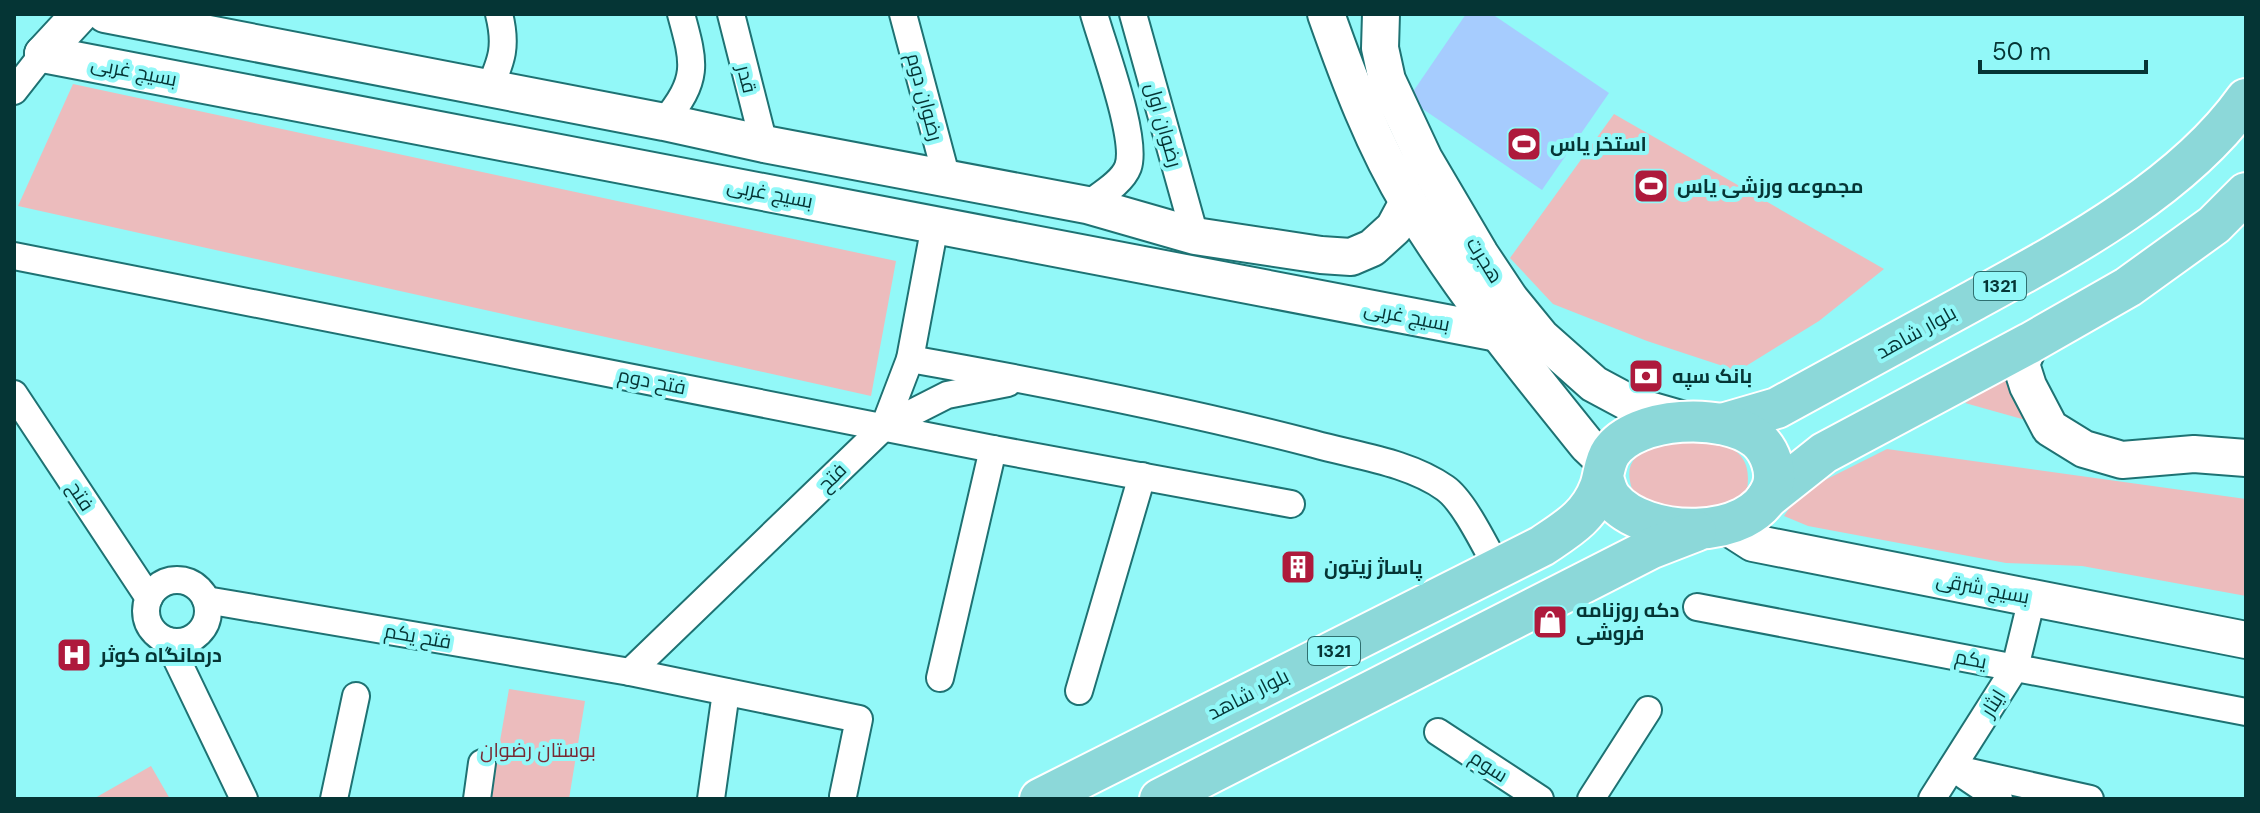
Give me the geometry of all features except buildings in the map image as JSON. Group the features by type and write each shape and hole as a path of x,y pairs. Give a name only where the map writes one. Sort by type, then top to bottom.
{"main road":[{"path":"43,54 80,14"},
{"path":"105,14 1087,205 1195,236 1351,257 1372,248 1394,228 1408,202"},
{"name":"هجرت","path":"1326,14 1363,111 1408,202 1455,275 1604,470"},
{"path":"1333,14 1353,21 1367,14"},
{"name":"هجرت","path":"1381,14 1380,48 1387,80 1424,159 1510,299 1541,337 1594,384 1635,406 1708,423"},
{"name":"بسیج غربی","path":"43,54 1498,333"},
{"name":"بلوار شاهد","path":"1708,423 1777,408 2093,233 2153,190 2201,149 2246,99"},
{"path":"935,225 947,179"},
{"name":"1321","path":"1160,799 1652,548 1735,517 1824,453 2128,287 2214,225 2246,193"},
{"path":"2030,343 2021,364 2028,386 2050,428 2084,449 2122,460 2194,454 2246,458"},
{"path":"1708,423 1755,437 1772,461 1773,487 1735,517 1651,524 1611,498 1604,470 1610,453 1622,441 1659,425 1708,423"},
{"name":"بلوار شاهد","path":"1040,799 1542,546 1584,517 1596,499 1604,470"},
{"name":"بسیج شرقی","path":"1735,517 1753,543 2035,589 2246,616"},
{"name":"بسیج شرقی","path":"2035,589 2246,640"}],"street":[{"path":"489,89 501,63 505,37 499,14"},
{"path":"664,122 679,103 694,62 681,14"},
{"name":"قدر","path":"731,14 764,144"},
{"name":"رضوان دوم","path":"903,14 947,179"},
{"name":"رضوان اول","path":"1087,205 1111,188 1128,168 1130,141 1094,14"},
{"name":"رضوان اول","path":"1133,14 1195,236"},
{"path":"14,91 43,54"},
{"name":"فتح","path":"630,672 884,427 910,359 935,225"},
{"name":"فتح دوم","path":"14,256 993,449 1291,504"},
{"path":"910,359 1113,396 1237,424 1419,473 1449,490 1470,519 1498,569"},
{"path":"884,427 947,395 1023,379"},
{"name":"فتح","path":"14,394 149,598"},
{"path":"940,678 993,449"},
{"path":"1079,691 1142,476"},
{"path":"168,641 187,640 203,628 208,610 206,600 194,585 184,580 163,583 149,598 147,619 151,628 168,641 247,798"},
{"name":"ایثار","path":"1932,799 2015,668 2035,589"},
{"name":"فتح یکم","path":"206,600 630,672 859,719 843,796"},
{"name":"یکم","path":"1697,607 2246,712"},
{"path":"711,799 726,692"},
{"path":"334,799 356,696"},
{"path":"1591,799 1648,710"},
{"name":"سوم","path":"1438,732 1540,799"},
{"path":"477,799 482,763"},
{"path":"1952,768 1999,799"},
{"path":"1952,768 2090,799"}],"green space":[{"path":"73,84 896,261 871,396 18,206"},
{"name":"مجموعه ورزشی یاس","path":"1614,114 1884,269 1819,321 1738,371 1647,341 1553,304 1510,258"},
{"path":"2007,376 2029,421 1965,403"},
{"path":"1687,439 1723,445 1740,455 1746,464 1747,490 1726,504 1691,510 1638,497 1630,481 1633,461 1648,449"},
{"path":"1887,449 2246,499 2246,596 2082,566 2006,563 1808,526 1784,516 1799,493"},
{"name":"بوستان رضوان","path":"509,689 585,701 569,799 490,799"},
{"path":"151,766 170,799 95,799 95,798"}],"water":[{"name":"استخر یاس","path":"1466,14 1492,14 1609,93 1542,190 1408,99"}],"place":[{"name":"استخر یاس","path":"1524,144"},
{"name":"مجموعه ورزشی یاس","path":"1651,186"},
{"name":"بانک سپه","path":"1646,376"},
{"name":"پاساژ زیتون","path":"1298,567"},
{"name":"دکه روزنامه فروشی","path":"1550,622"},
{"name":"درمانگاه کوثر","path":"74,655"}]}
